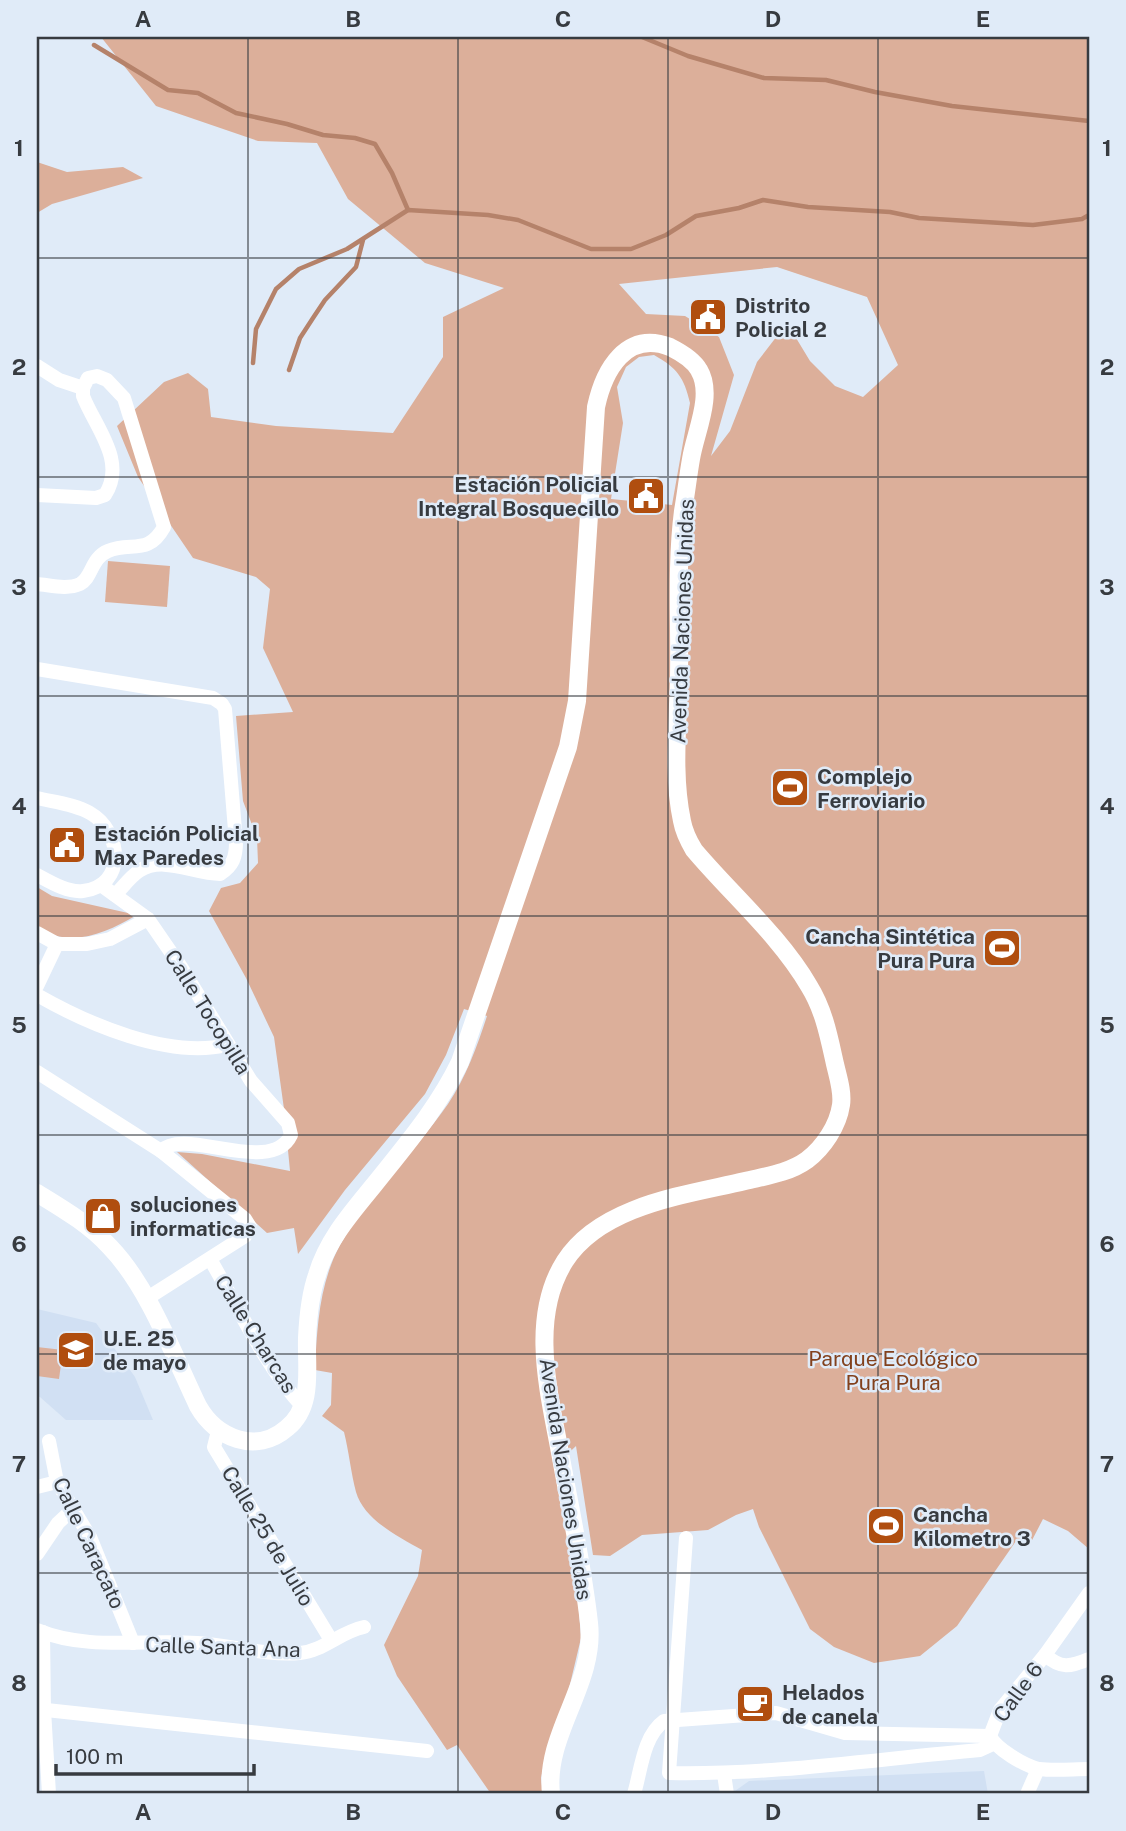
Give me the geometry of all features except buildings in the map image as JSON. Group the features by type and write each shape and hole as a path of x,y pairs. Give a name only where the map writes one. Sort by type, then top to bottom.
{"street":[{"name":"Avenida Naciones Unidas","path":"303,1407 307,1393 310,1300 317,1274 334,1237 435,1107 460,1062 562,768 577,701 596,407 603,379 615,361 629,348 642,343 656,343 673,348 688,358 700,371 704,387 704,400 691,456 681,538 677,762 681,819 685,834 694,850 790,958 809,986 826,1024 841,1105 834,1127 824,1143 807,1160 776,1174 668,1198 634,1209 584,1239 573,1250 559,1272 546,1323 545,1353 550,1403 591,1636 581,1684 551,1767 551,1794"},
{"path":"37,366 59,380 83,388"},
{"path":"37,495 96,498 105,495 111,487 113,474 108,445 83,396 83,388 88,378 97,376 107,380 124,398 164,527 159,536 144,546 104,553 97,558 80,584 58,587 37,584"},
{"path":"37,669 213,698 225,709 236,842 232,863 220,874 153,864 133,876 115,895"},
{"path":"37,798 90,813 109,830 116,848 114,865 101,885 80,891 65,888 37,875"},
{"name":"Calle Tocopilla","path":"101,885 148,919 181,967 251,1082 288,1123 291,1135 278,1148 264,1151 239,1151 180,1143 166,1146 161,1151"},
{"path":"37,933 57,944 87,944 110,939 148,919"},
{"path":"37,986 57,944"},
{"path":"37,995 65,1012 139,1038 178,1047 209,1049 227,1045"},
{"path":"37,1072 161,1151 245,1219 250,1227 245,1236 146,1299"},
{"path":"37,1193 68,1212 103,1240 126,1268 146,1299 205,1419 218,1431 237,1440 256,1443 271,1439 287,1429 303,1407"},
{"name":"Calle Charcas","path":"210,1259 276,1373 303,1407"},
{"name":"Calle 25 de Julio","path":"218,1431 214,1447 331,1640"},
{"name":"Calle Caracato","path":"49,1441 57,1482 74,1508 105,1570 133,1643"},
{"path":"37,1487 57,1482"},
{"path":"37,1554 58,1523 74,1508"},
{"path":"686,1538 669,1773 724,1774 979,1750 992,1740"},
{"name":"Calle 6","path":"1089,1593 1045,1655 1000,1710 993,1724 992,1740 1038,1769 1089,1769"},
{"name":"Calle Santa Ana","path":"40,1631 93,1643 197,1643 283,1653 315,1649 349,1630 364,1627"},
{"path":"40,1631 40,1709 49,1794"},
{"path":"1045,1655 1055,1664 1066,1666 1089,1659"},
{"path":"40,1709 427,1751"},
{"path":"634,1794 650,1735 656,1726 664,1721 776,1713 845,1733 992,1740"},
{"path":"1027,1794 1038,1769"},
{"path":"724,1774 727,1794"}],"shaded area":[{"name":"U.E. 25 de mayo","path":"37,1309 96,1323 135,1377 153,1420 66,1420 37,1396"},
{"path":"984,1771 988,1794 736,1794 735,1791 749,1781"}],"green space":[{"name":"Parque Ecológico Pura Pura","path":"101,37 1089,37 1089,1549 1068,1531 1043,1519 1029,1546 1016,1541 957,1626 920,1656 874,1663 834,1647 810,1629 759,1527 753,1509 708,1530 642,1535 610,1556 593,1555 576,1446 556,1465 576,1573 581,1638 567,1697 546,1754 541,1778 543,1794 491,1794 457,1745 447,1750 397,1676 384,1645 418,1576 422,1550 383,1527 360,1502 344,1432 322,1416 331,1405 332,1373 315,1370 323,1291 340,1245 364,1208 448,1104 470,1062 487,1016 464,1009 446,1055 425,1094 345,1190 298,1254 294,1228 267,1233 177,1152 202,1154 290,1171 274,1037 246,978 209,911 221,888 240,883 258,863 257,838 243,801 236,716 293,712 263,648 270,589 256,577 193,558 138,477 117,426 164,382 188,373 208,389 211,417 276,426 393,433 443,357 443,317 504,288 425,263 348,199 317,143 258,141 156,106","holes":["777,267 867,297 898,365 863,397 835,386 810,361 787,323 757,362 730,431 711,456 734,375 719,337 685,316 646,314 619,284","654,355 678,374 690,403 672,505 611,499 623,423 617,387 626,367 639,357"]},
{"path":"37,162 67,172 123,167 143,178 52,204 37,213"},
{"path":"108,561 170,566 167,607 105,602"},
{"path":"37,887 52,896 137,915 112,928 88,936 75,938 50,934 37,928"},
{"path":"37,1347 63,1350 59,1379 37,1376"}],"waterway":[{"path":"642,37 688,56 764,78 826,80 952,106 1089,121"},
{"path":"94,45 168,90 198,93 236,113 323,135 355,138 375,144 392,173 408,210"},
{"path":"253,363 256,329 276,289 299,269 347,249 408,210 488,215 518,220 591,249 631,249 666,235 696,216 739,208 763,200 808,207 890,212 919,218 1033,225 1082,219 1089,215"},
{"path":"289,370 300,338 313,318 325,300 356,267 363,240"}],"place":[{"name":"Distrito Policial 2","path":"708,317"},
{"name":"Estación Policial Integral Bosquecillo","path":"646,496"},
{"name":"Complejo Ferroviario","path":"790,788"},
{"name":"Estación Policial Max Paredes","path":"67,845"},
{"name":"Cancha Sintética Pura Pura","path":"1002,948"},
{"name":"soluciones informaticas","path":"103,1216"},
{"name":"U.E. 25 de mayo","path":"76,1350"},
{"name":"Cancha Kilometro 3","path":"886,1526"},
{"name":"Helados de canela","path":"755,1704"}]}
